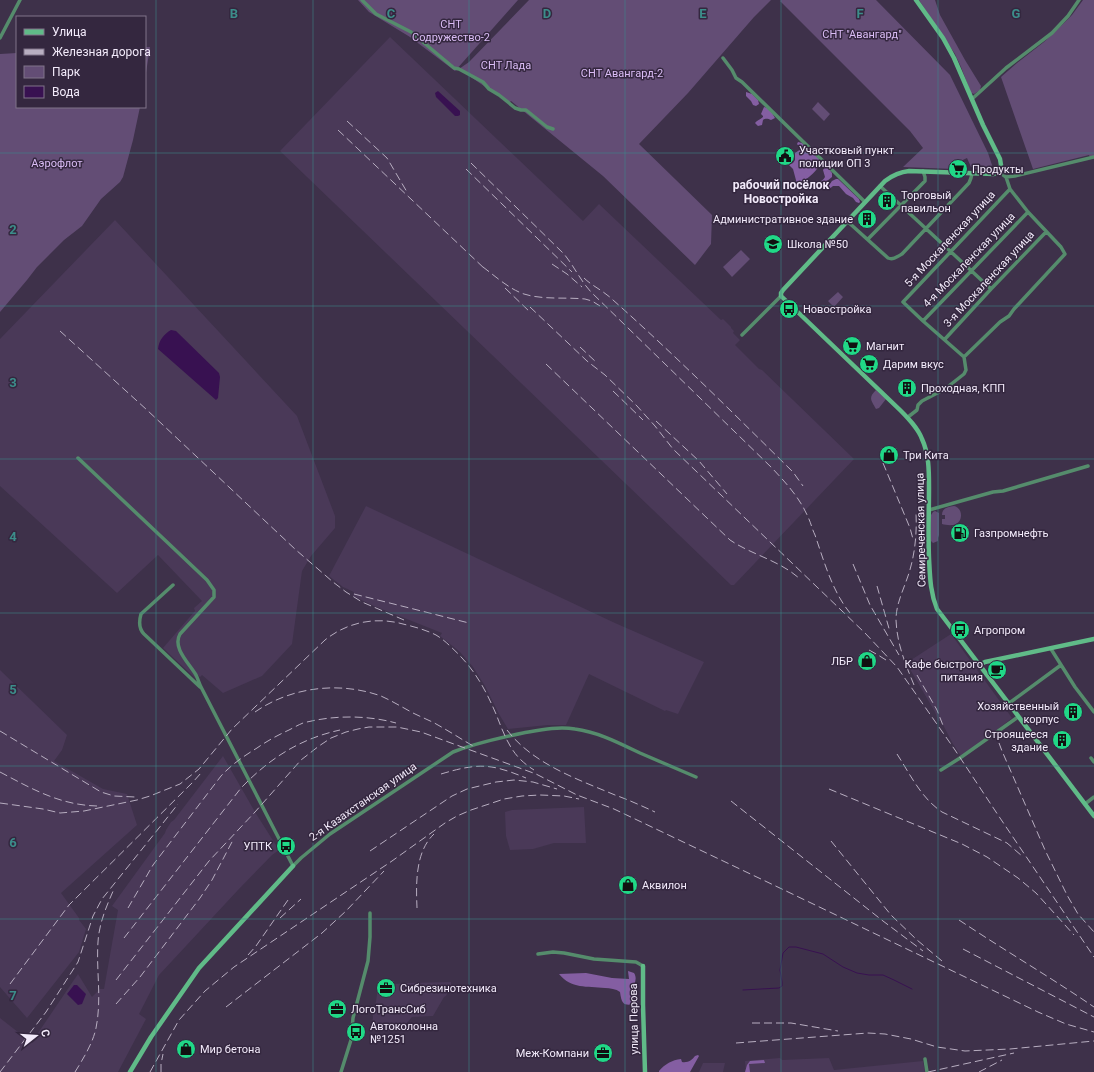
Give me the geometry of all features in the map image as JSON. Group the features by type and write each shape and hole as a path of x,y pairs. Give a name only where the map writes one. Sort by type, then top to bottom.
{"street":[{"path":"0,38 20,0"},
{"path":"362,0 376,14 411,32 454,68 482,82 508,103 521,110 526,110 547,127 553,129"},
{"path":"916,0 949,48 954,58 983,125 1000,159 1001,165 999,172"},
{"path":"972,99 1006,68 1052,33 1068,16 1079,0"},
{"path":"723,58 736,78 742,82 865,202"},
{"path":"1006,177 1094,157"},
{"path":"742,335 781,296 783,290 880,186 895,174 901,171 909,170 994,174 999,172"},
{"path":"868,239 924,181 925,178 923,171"},
{"path":"964,357 1000,322 1009,316 1065,254 1061,247 1028,212 1010,189 1006,177 999,172"},
{"path":"848,221 888,258 895,258 902,254 969,183 972,173"},
{"path":"880,186 991,289"},
{"name":"5-я Москаленская улица","path":"923,321 903,302 1010,189"},
{"name":"4-я Москаленская улица","path":"923,321 1028,212"},
{"name":"3-я Москаленская улица","path":"945,339 1046,232"},
{"name":"Семиреченская улица","path":"781,296 908,418 922,437 927,452 929,510 928,548 930,580 933,599 937,609 1094,816"},
{"path":"908,418 917,410 918,405 922,401 945,389 964,374 966,370 964,357 923,321"},
{"path":"78,458 207,580 214,590 214,597 185,628 177,642 181,652 197,676 200,687 293,866"},
{"path":"929,510 993,492 1003,491 1088,466"},
{"path":"173,585 141,614 141,628 144,634 200,687"},
{"path":"979,665 985,662 1051,649 1094,638"},
{"path":"1051,649 1075,687 1094,712"},
{"path":"1008,704 1062,665"},
{"path":"1090,706 1094,704"},
{"path":"942,770 1018,717"},
{"name":"2-я Казахстанская улица","path":"130,1072 151,1037 199,968 300,858 330,834 453,752 494,739 539,730 557,728 574,729 592,732 609,738 696,777"},
{"path":"1091,758 1094,762"},
{"path":"1085,804 1094,797"},
{"path":"341,1072 351,1040 353,1018 368,961 370,913"},
{"path":"538,954 553,952 564,953 594,959 636,962 643,966"},
{"name":"улица Перова","path":"643,966 644,1072"},
{"path":"925,1059 927,1072"}],"shaded area":[{"path":"390,37 583,221 599,204 721,320 723,319 731,327 734,331 733,333 740,340 735,345 854,459 734,585 731,585 280,151"},
{"path":"746,92 752,94 758,100 759,104 756,106 753,105 746,96"},
{"path":"764,107 772,113 775,118 771,120 764,119 762,125 758,126 755,123 763,117 761,114"},
{"path":"798,142 802,143 819,159 821,163 813,174 802,181 800,185 797,184 793,169 789,165 795,160 795,153 801,149 797,144"},
{"path":"825,167 832,173 832,177 821,189 815,189 814,187 825,177 823,170"},
{"path":"838,179 859,199 859,203 846,194 839,186 833,186 828,190 827,188 832,181"},
{"path":"115,220 297,416 335,516 335,528 311,556 302,571 292,644 262,676 223,693 202,675 200,677 198,675 195,678 163,648 195,611 194,608 202,601 158,555 117,593 0,486 0,339"},
{"path":"366,506 615,623 704,662 678,714 665,711 589,674 566,725 548,725 508,729 473,667 460,652 440,636 442,633 353,596 354,592 343,587 329,576"},
{"path":"951,634 1012,718 961,756 941,721 938,721 935,712 907,664"},
{"path":"0,670 67,735 62,750 54,761 103,789 127,794 137,825 61,893 86,929 79,952 27,1018 0,987"},
{"path":"223,756 279,850 272,855 238,890 159,975 139,1014 146,1019 118,1072 0,1072 0,1018 32,1043 37,1039 38,1033 78,974 92,997 100,989 104,989 118,910 112,906 165,833 171,822"},
{"path":"584,807 586,843 554,843 533,849 510,850 506,836 505,812 512,810"},
{"path":"628,971 634,973 636,978 630,992 638,1001 638,1004 627,1005 623,1003 620,992 617,990 580,986 569,982 559,974 586,973 612,978 629,979"},
{"path":"451,982 446,996 433,1016 412,1017 404,1026 391,1031 370,1028 373,1018 372,1009 376,1002 378,986 381,987 381,985 407,983"},
{"path":"698,1055 699,1056 690,1072 659,1072 664,1066 672,1061 681,1059 682,1062 686,1062"},
{"path":"780,1058 782,1060 829,1058 834,1070 923,1061 925,1072 746,1072 745,1061"},
{"path":"764,1060 765,1063 749,1064 750,1072 745,1072 750,1061"},
{"path":"703,1063 725,1063 723,1072 699,1072"}],"green space":[{"name":"СНТ Содружество-2","path":"358,0 518,0 455,71 410,37 369,12"},
{"name":"СНТ Авангард-2","path":"529,0 771,0 754,17 688,93 639,144 712,215 711,244 695,265 603,176 511,101 509,103 459,69 469,62"},
{"name":"СНТ \"Авангард\"","path":"876,0 950,75 988,153 992,165 989,169 974,169 971,167 967,158 952,165 954,169 903,167 923,148 910,131 780,1"},
{"path":"919,0 935,0 940,15 981,86 980,90 974,94 971,93 955,54"},
{"path":"1083,0 1094,0 1094,158 1091,159 1089,155 1033,169 1001,77 1044,42 1072,15"},
{"path":"146,47 150,47 146,73"},
{"name":"Аэрофлот","path":"16,53 16,108 140,108 133,140 123,177 120,182 101,199 82,226 64,240 37,267 0,312 0,54"},
{"path":"818,102 830,114 824,121 812,109"},
{"path":"741,250 750,259 732,277 723,267"},
{"path":"838,292 843,297 834,307 828,301"},
{"path":"876,390 886,399 879,408 876,409 871,397"},
{"path":"954,506 959,509 961,515 960,520 953,525 942,524 942,519 945,519 945,515 942,515 944,509"},
{"path":"935,511 939,513 939,535 938,541 933,543 931,541 931,515"}],"water":[{"path":"438,91 460,111 460,115 455,116 436,97 435,93"},
{"path":"171,330 176,331 219,373 218,398 216,400 158,349 162,338"},
{"path":"74,985 77,985 86,994 82,1004 78,1005 67,994"}],"waterway":[{"path":"743,990 779,988 782,986 780,970 783,953 789,947 796,947 823,954 843,967 857,973 883,975 912,989"}],"railway":[{"path":"347,121 387,158 407,192"},
{"path":"338,130 486,270"},
{"path":"471,163 564,254 591,292 772,468 787,485 805,510 833,586 850,613"},
{"path":"466,169 572,272"},
{"path":"552,264 582,287"},
{"path":"483,267 518,292 546,298 585,299 600,306"},
{"path":"584,278 609,297 682,363 793,472 803,486"},
{"path":"505,288 531,313"},
{"path":"530,307 637,406 673,449 865,633 897,667 955,750 1094,957"},
{"path":"60,331 147,410 296,550 333,582 362,602 404,620"},
{"path":"580,347 596,362"},
{"path":"546,364 730,540 792,572 800,579"},
{"path":"613,391 643,420"},
{"path":"656,421 699,461 727,494"},
{"path":"883,463 910,528 913,539"},
{"path":"914,685 900,645 896,614 913,558 916,536 916,513"},
{"path":"853,564 870,605 899,655"},
{"path":"877,586 890,632"},
{"path":"354,594 469,623"},
{"path":"0,803 60,813 84,811 137,800 180,784 199,769 232,729 325,640 342,629 370,621 389,621 399,623 427,631 436,635 447,643 477,677 512,749 528,766 534,770"},
{"path":"869,650 886,660"},
{"path":"917,675 937,710 944,728"},
{"path":"255,712 284,697 300,692 332,688 365,691 393,702 436,724 475,747"},
{"path":"128,908 153,865 221,776 243,757 281,734 303,723 314,720 338,717 362,717 396,723"},
{"path":"116,980 209,861 301,760 331,738 346,732 369,727 397,727 421,732 536,774 577,795 614,809 1038,1012 1066,1024 1094,1032"},
{"path":"124,938 241,788 274,759 311,739 340,730"},
{"path":"507,730 530,752 556,769 655,812"},
{"path":"0,731 101,792 114,796 135,797"},
{"path":"999,743 1045,850 1067,895 1078,914 1094,932"},
{"path":"897,754 922,793 942,812 1007,843 1022,856"},
{"path":"441,774 475,766 484,766 493,767 526,778"},
{"path":"0,772 35,790 58,799 71,803 97,806"},
{"path":"10,984 69,905 201,773"},
{"path":"370,851 452,796 467,789 496,782 514,780 533,782 557,789"},
{"path":"829,789 962,844 987,857 1018,878 1036,893 1074,935"},
{"path":"150,1072 179,1020 205,991 234,967 392,861 445,823 471,810 504,799 540,795 564,796 579,799"},
{"path":"731,801 923,951"},
{"path":"0,1072 46,1012 78,962 93,916 102,899 178,804"},
{"path":"417,908 417,879 420,859 428,841 434,834"},
{"path":"116,1004 140,977 200,898 212,880 233,840"},
{"path":"831,841 891,915 942,961"},
{"path":"226,1007 322,933 346,911 384,871"},
{"path":"75,1072 95,1034 99,1006 99,935 104,914 114,889"},
{"path":"280,918 301,899"},
{"path":"248,955 288,900"},
{"path":"959,920 1094,1007"},
{"path":"963,949 1094,1017"},
{"path":"752,1023 791,1023 838,1031"},
{"path":"736,1043 868,1033 885,1034 911,1039 937,1047 965,1051 1010,1049 1094,1041"},
{"path":"928,1072 1014,1053"},
{"path":"161,1072 163,1054"},
{"path":"979,1072 1002,1060"}],"place":[{"name":"Участковый пункт полиции ОП 3","path":"785,156"},
{"name":"Продукты","path":"958,169"},
{"name":"Торговый павильон","path":"887,201"},
{"name":"Административное здание","path":"867,219"},
{"name":"Школа №50","path":"773,244"},
{"name":"Новостройка","path":"789,309"},
{"name":"Магнит","path":"852,346"},
{"name":"Дарим вкус","path":"869,364"},
{"name":"Проходная, КПП","path":"907,388"},
{"name":"Три Кита","path":"889,455"},
{"name":"Газпромнефть","path":"960,533"},
{"name":"Агропром","path":"960,630"},
{"name":"ЛБР","path":"867,661"},
{"name":"Кафе быстрого питания","path":"997,670"},
{"name":"Хозяйственный корпус","path":"1073,712"},
{"name":"Строящееся здание","path":"1062,740"},
{"name":"УПТК","path":"286,846"},
{"name":"Аквилон","path":"628,885"},
{"name":"Сибрезинотехника","path":"386,988"},
{"name":"ЛогоТрансСиб","path":"337,1009"},
{"name":"Автоколонна №1251","path":"356,1032"},
{"name":"Мир бетона","path":"186,1049"},
{"name":"Меж-Компани","path":"603,1053"}],"district":[{"name":"рабочий посёлок Новостройка","path":"781,192"}],"park label":[{"name":"СНТ Лада","path":"506,65"}]}
